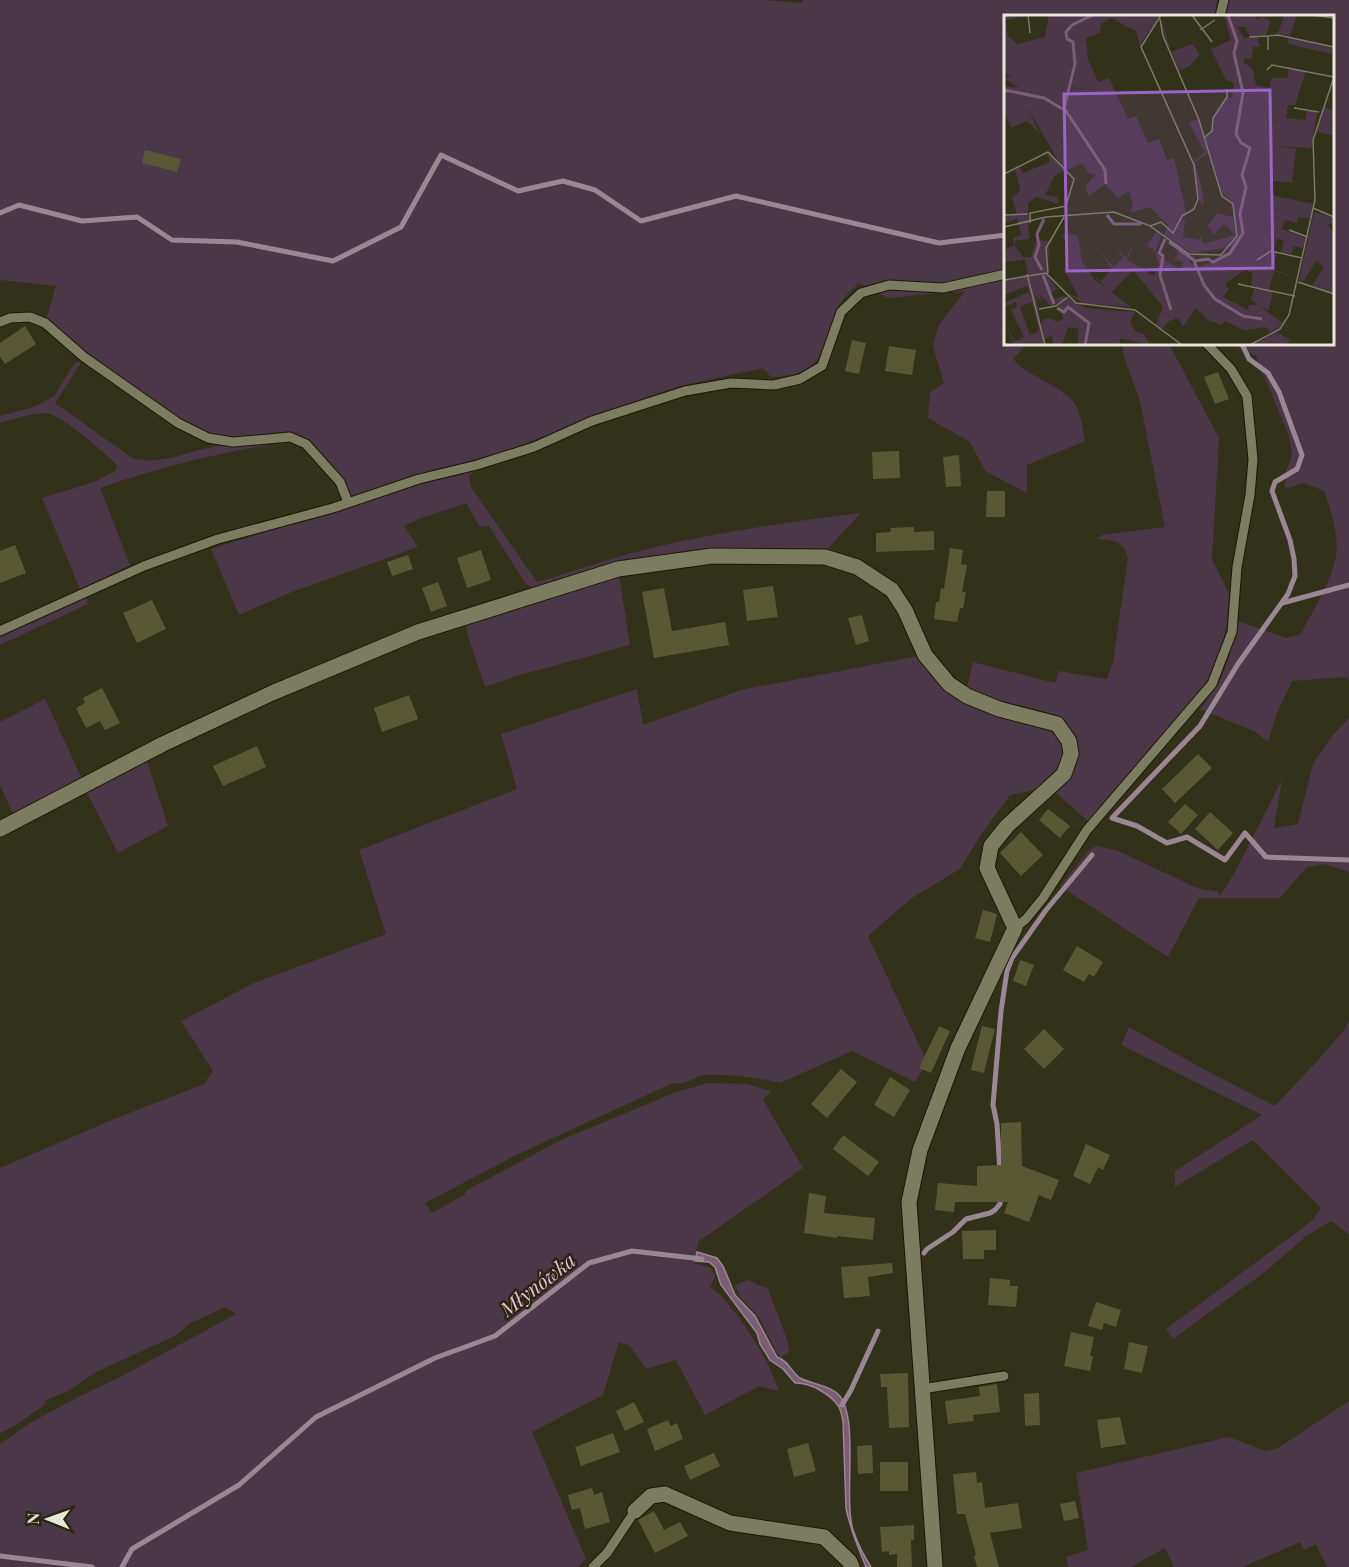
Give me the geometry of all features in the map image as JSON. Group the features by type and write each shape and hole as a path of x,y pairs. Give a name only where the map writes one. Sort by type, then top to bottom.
{"street":[{"path":"0,829 163,744 252,702 418,632 618,569 712,556 825,557 857,567 892,590 905,610 925,655 949,684 967,696 999,709 1057,724 1070,741 1071,754 1064,774 1007,826 991,846 987,868 1015,928 958,1048 920,1150 909,1202 935,1567"},
{"path":"635,1511 651,1496 665,1494 730,1524 824,1537 850,1562 852,1567"}],"lane":[{"path":"1220,15 1224,0"},
{"path":"0,631 144,566 218,540 534,447 592,421 685,391 731,383 774,385 800,379 822,366 841,312 861,293 889,285 943,288 1004,274"},
{"path":"0,322 10,318 30,317 45,323 84,357 178,423 208,438 233,442 290,437 306,444 340,482 348,502"},
{"path":"1015,928 1026,919 1043,898 1088,830 1212,684 1232,632 1237,567 1250,495 1253,459 1247,396 1231,369 1208,345"},
{"path":"922,1389 1004,1376"},
{"path":"593,1567 607,1553 635,1511"}],"shaded area":[{"path":"0,0 764,0 802,3 803,0 1217,0 1215,15 1004,15 1004,345 1026,345 1013,359 1027,371 1070,398 1079,412 1085,441 1027,465 1027,493 985,471 970,442 928,418 930,392 944,383 933,347 938,326 965,291 888,298 859,283 837,308 828,338 818,358 812,365 796,374 771,377 763,368 680,386 506,451 350,497 344,479 307,440 290,431 240,437 208,433 180,418 108,369 46,320 56,286 0,280"},
{"path":"1228,0 1349,0 1349,681 1346,677 1292,681 1276,715 1268,742 1254,731 1200,709 1221,678 1238,621 1286,638 1301,634 1321,596 1336,556 1335,531 1324,491 1304,483 1285,489 1286,472 1292,455 1289,436 1256,356 1234,345 1334,345 1334,15 1227,15"},
{"path":"1122,345 1170,345 1219,438 1212,560 1229,593 1227,624 1221,650 1214,671 1163,738 1088,821 1049,787 1010,795 980,836 960,869 912,898 868,936 927,1062 915,1082 852,1051 780,1083 742,1077 705,1075 677,1084 673,1083 516,1155 425,1203 432,1213 464,1195 467,1190 561,1140 676,1092 708,1083 746,1084 771,1091 763,1100 803,1168 698,1242 694,1263 711,1268 715,1277 710,1287 724,1299 749,1332 766,1360 779,1391 759,1386 705,1415 676,1360 646,1369 629,1345 619,1342 603,1395 532,1432 586,1559 578,1567 0,1567 0,1444 30,1423 236,1314 225,1307 189,1324 177,1335 96,1372 68,1391 42,1402 47,1403 13,1427 0,1433 0,1168 114,1119 204,1084 213,1071 181,1021 254,983 386,934 359,850 517,789 501,734 637,689 643,725 741,690 918,656 935,679 952,695 973,707 999,717 996,698 967,687 973,662 1055,683 1059,671 1107,679 1113,662 1128,557 1117,542 1098,539 1102,535 1165,527 1140,401 1124,357"},
{"path":"78,361 81,363 55,403 132,458 163,459 228,444 286,442 192,461 100,488 130,565 80,589 42,498 97,481 116,470 117,465 83,435 53,415 34,414 0,423 0,416 34,407 54,396 73,365"},
{"path":"476,470 469,476 471,487 537,582 630,554 697,538 861,513 827,549 691,551 639,558 610,564 535,589 525,583 489,526 480,527 466,503 404,526 418,547 292,592 239,615 211,549 390,492"},
{"path":"619,575 630,645 485,687 467,633 466,622"},
{"path":"86,597 88,604 0,645 0,636"},
{"path":"45,699 82,779 13,814 0,785 0,722"},
{"path":"1349,718 1349,872 1325,864 1307,867 1280,898 1199,898 1168,957 1060,886 1089,850 1096,846 1116,850 1197,888 1219,892 1219,897 1234,874 1282,780 1274,828 1298,824 1313,764 1332,736"},
{"path":"147,761 168,826 118,853 86,791"},
{"path":"1349,1021 1349,1234 1331,1221 1305,1237 1266,1271 1173,1339 1166,1329 1313,1220 1321,1208 1253,1140 1175,1187 1175,1171 1262,1115 1121,1045 1129,1027 1275,1106 1345,1029"},
{"path":"697,1252 717,1258 723,1266 735,1295 755,1316 777,1357 800,1378 834,1391 845,1405 850,1438 850,1516 853,1530 871,1567 866,1567 852,1531 846,1508 843,1421 839,1407 819,1390 807,1384 795,1383 783,1369 770,1360 760,1344 757,1333 721,1285 715,1267 709,1262 695,1261"},
{"path":"748,1280 768,1289 788,1342 789,1352 781,1357 758,1316 741,1298 735,1285"},
{"path":"1349,1401 1349,1567 1327,1567 1316,1544 1304,1550 1300,1542 1243,1567 1174,1567 1165,1548 1131,1567 1068,1567 1066,1557 1088,1550 1076,1473 1229,1437 1265,1451 1278,1448"}],"building":[{"path":"145,150 181,159 177,172 142,163"},
{"path":"25,326 36,344 5,364 0,357 0,343"},
{"path":"852,340 866,343 859,374 845,371"},
{"path":"889,346 916,350 912,375 885,371"},
{"path":"1218,372 1229,399 1215,404 1204,377"},
{"path":"899,451 900,478 873,479 872,452"},
{"path":"959,455 961,486 946,487 943,457"},
{"path":"987,491 1005,491 1005,517 986,517"},
{"path":"914,527 914,532 934,531 934,550 876,552 876,533 891,532 890,528"},
{"path":"15,545 26,573 0,583 0,551"},
{"path":"950,548 963,550 961,564 967,565 962,592 966,592 957,622 934,619 936,602 939,602 941,588 944,589"},
{"path":"481,550 491,580 467,588 457,558"},
{"path":"408,555 413,569 392,576 387,562"},
{"path":"438,582 447,606 431,612 422,588"},
{"path":"773,586 778,617 747,621 743,590"},
{"path":"664,588 672,631 725,622 729,645 654,658 642,592"},
{"path":"152,600 166,629 137,643 123,613"},
{"path":"862,615 869,641 856,645 848,618"},
{"path":"102,688 120,723 105,730 100,721 86,728 76,708 85,703 83,698"},
{"path":"409,695 418,719 382,732 374,708"},
{"path":"257,746 266,767 223,786 213,766"},
{"path":"1198,754 1212,768 1175,803 1162,789"},
{"path":"1185,804 1198,815 1181,834 1168,822"},
{"path":"1048,809 1070,826 1060,838 1039,820"},
{"path":"1210,812 1233,833 1218,850 1195,829"},
{"path":"1021,832 1043,855 1021,876 1000,853"},
{"path":"983,910 997,914 990,942 975,938"},
{"path":"1077,946 1103,962 1094,977 1089,974 1084,982 1063,970"},
{"path":"1020,960 1034,965 1026,986 1013,981"},
{"path":"939,1026 950,1031 931,1073 919,1068"},
{"path":"982,1026 995,1029 984,1073 971,1070"},
{"path":"1044,1029 1064,1049 1044,1069 1024,1049"},
{"path":"841,1069 857,1082 827,1118 811,1104"},
{"path":"890,1077 910,1090 894,1117 874,1105"},
{"path":"1021,1122 1022,1166 1059,1180 1051,1200 1039,1195 1029,1222 1004,1213 1008,1202 955,1202 954,1212 935,1210 938,1183 977,1186 977,1166 1001,1165 1001,1123"},
{"path":"843,1135 879,1162 868,1176 833,1149"},
{"path":"1086,1144 1110,1155 1103,1170 1098,1167 1090,1184 1073,1176"},
{"path":"809,1193 826,1196 824,1213 875,1218 873,1240 804,1233"},
{"path":"996,1230 996,1250 984,1250 984,1259 963,1259 962,1231"},
{"path":"892,1263 893,1273 868,1277 870,1296 844,1298 841,1267"},
{"path":"990,1278 1010,1280 1010,1286 1018,1286 1016,1307 988,1305"},
{"path":"1096,1302 1121,1310 1116,1327 1104,1323 1102,1330 1088,1326"},
{"path":"1071,1332 1094,1337 1090,1371 1064,1366"},
{"path":"1129,1342 1148,1346 1142,1373 1124,1369"},
{"path":"908,1373 909,1427 889,1428 887,1387 881,1387 880,1374"},
{"path":"997,1384 1000,1412 973,1415 974,1421 948,1424 945,1401 980,1396 979,1387"},
{"path":"1039,1393 1040,1425 1025,1426 1024,1394"},
{"path":"634,1402 644,1422 625,1431 616,1411"},
{"path":"1120,1417 1126,1444 1101,1448 1097,1420"},
{"path":"668,1420 671,1426 677,1423 683,1439 655,1451 647,1429"},
{"path":"613,1433 620,1452 581,1466 575,1447"},
{"path":"808,1443 816,1471 794,1477 787,1449"},
{"path":"872,1445 873,1473 858,1474 857,1446"},
{"path":"714,1453 720,1466 690,1480 684,1466"},
{"path":"880,1462 908,1462 908,1491 880,1491"},
{"path":"976,1472 977,1483 982,1482 985,1508 1018,1503 1022,1528 990,1533 999,1567 977,1567 965,1514 957,1514 953,1474"},
{"path":"592,1488 594,1495 602,1492 610,1522 585,1529 580,1508 572,1510 568,1495"},
{"path":"1075,1501 1079,1518 1064,1521 1060,1504"},
{"path":"654,1511 664,1530 680,1522 688,1536 655,1553 638,1520"},
{"path":"914,1525 914,1540 911,1540 912,1567 897,1567 897,1554 889,1555 889,1551 882,1552 880,1527"}],"waterway":[{"path":"0,213 19,205 82,221 137,217 172,240 237,242 333,261 401,227 441,155 518,191 563,181 595,190 641,221 736,196 939,243 1004,235"},
{"path":"1242,345 1249,359 1268,373 1279,392 1302,455 1297,469 1275,482 1272,491 1290,540 1295,576 1288,594 1238,664 1200,726 1112,818 1137,826 1167,843 1187,837 1225,860 1245,833 1266,857 1349,860"},
{"path":"1282,603 1349,585"},
{"path":"1000,1172 997,1124 993,1105 1001,1011 1007,971 1012,958 1046,910 1092,855"},
{"path":"924,1253 953,1232 966,1219 995,1210 1000,1204 1001,1196"},
{"name":"Młynówka","path":"122,1567 132,1549 239,1485 316,1417 435,1358 495,1336 589,1263 632,1251 702,1259"},
{"path":"842,1405 878,1331"},
{"path":"0,1556 92,1567"}]}
